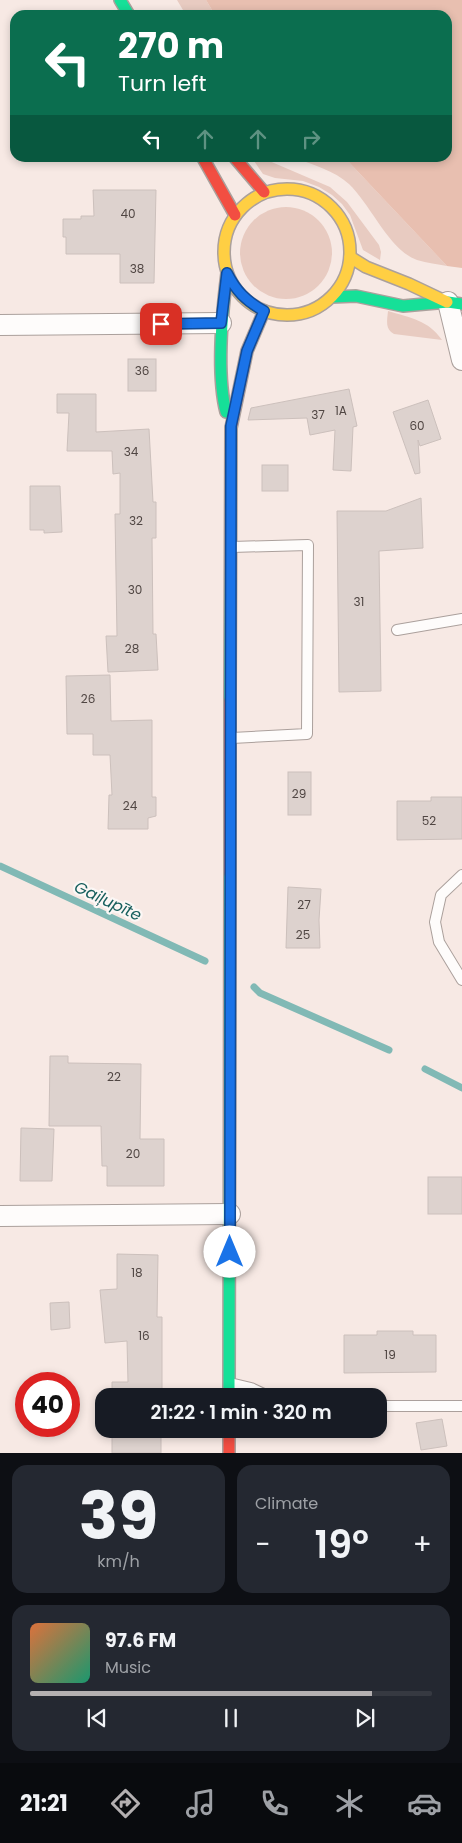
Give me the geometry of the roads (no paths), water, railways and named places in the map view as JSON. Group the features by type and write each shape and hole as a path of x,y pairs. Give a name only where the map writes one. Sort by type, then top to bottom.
{"street":[{"path":"204,162 235,215"},
{"path":"238,162 264,192"},
{"path":"292,188 306,191 319,197 330,206 340,216 346,229 350,243 350,258 344,279 332,297 314,309 302,314 276,315 264,311 248,302 235,289 227,273 223,258 227,228 235,215 247,202 264,192 292,188"},
{"path":"350,258 366,267 455,303"},
{"path":"227,273 221,323 222,400 231,426"},
{"path":"332,297 356,296 404,306 455,303"},
{"path":"455,303 462,360"},
{"path":"229,1388 231,738 229,547 231,426 247,351 264,311"},
{"path":"0,325 221,323"},
{"path":"0,1216 230,1214"},
{"path":"229,1438 229,1453"}],"lane":[{"path":"229,547 308,545 307,734 231,738"},
{"path":"397,630 462,619"},
{"path":"462,875 441,895 435,922 439,942 462,980"},
{"path":"229,1382 251,1388"},
{"path":"387,1406 462,1406"}],"waterway":[{"name":"Gaiļupīte","path":"0,866 205,961"},
{"name":"Gaiļupīte","path":"254,987 260,993 389,1050"},
{"name":"Gaiļupīte","path":"425,1069 462,1088"}]}
